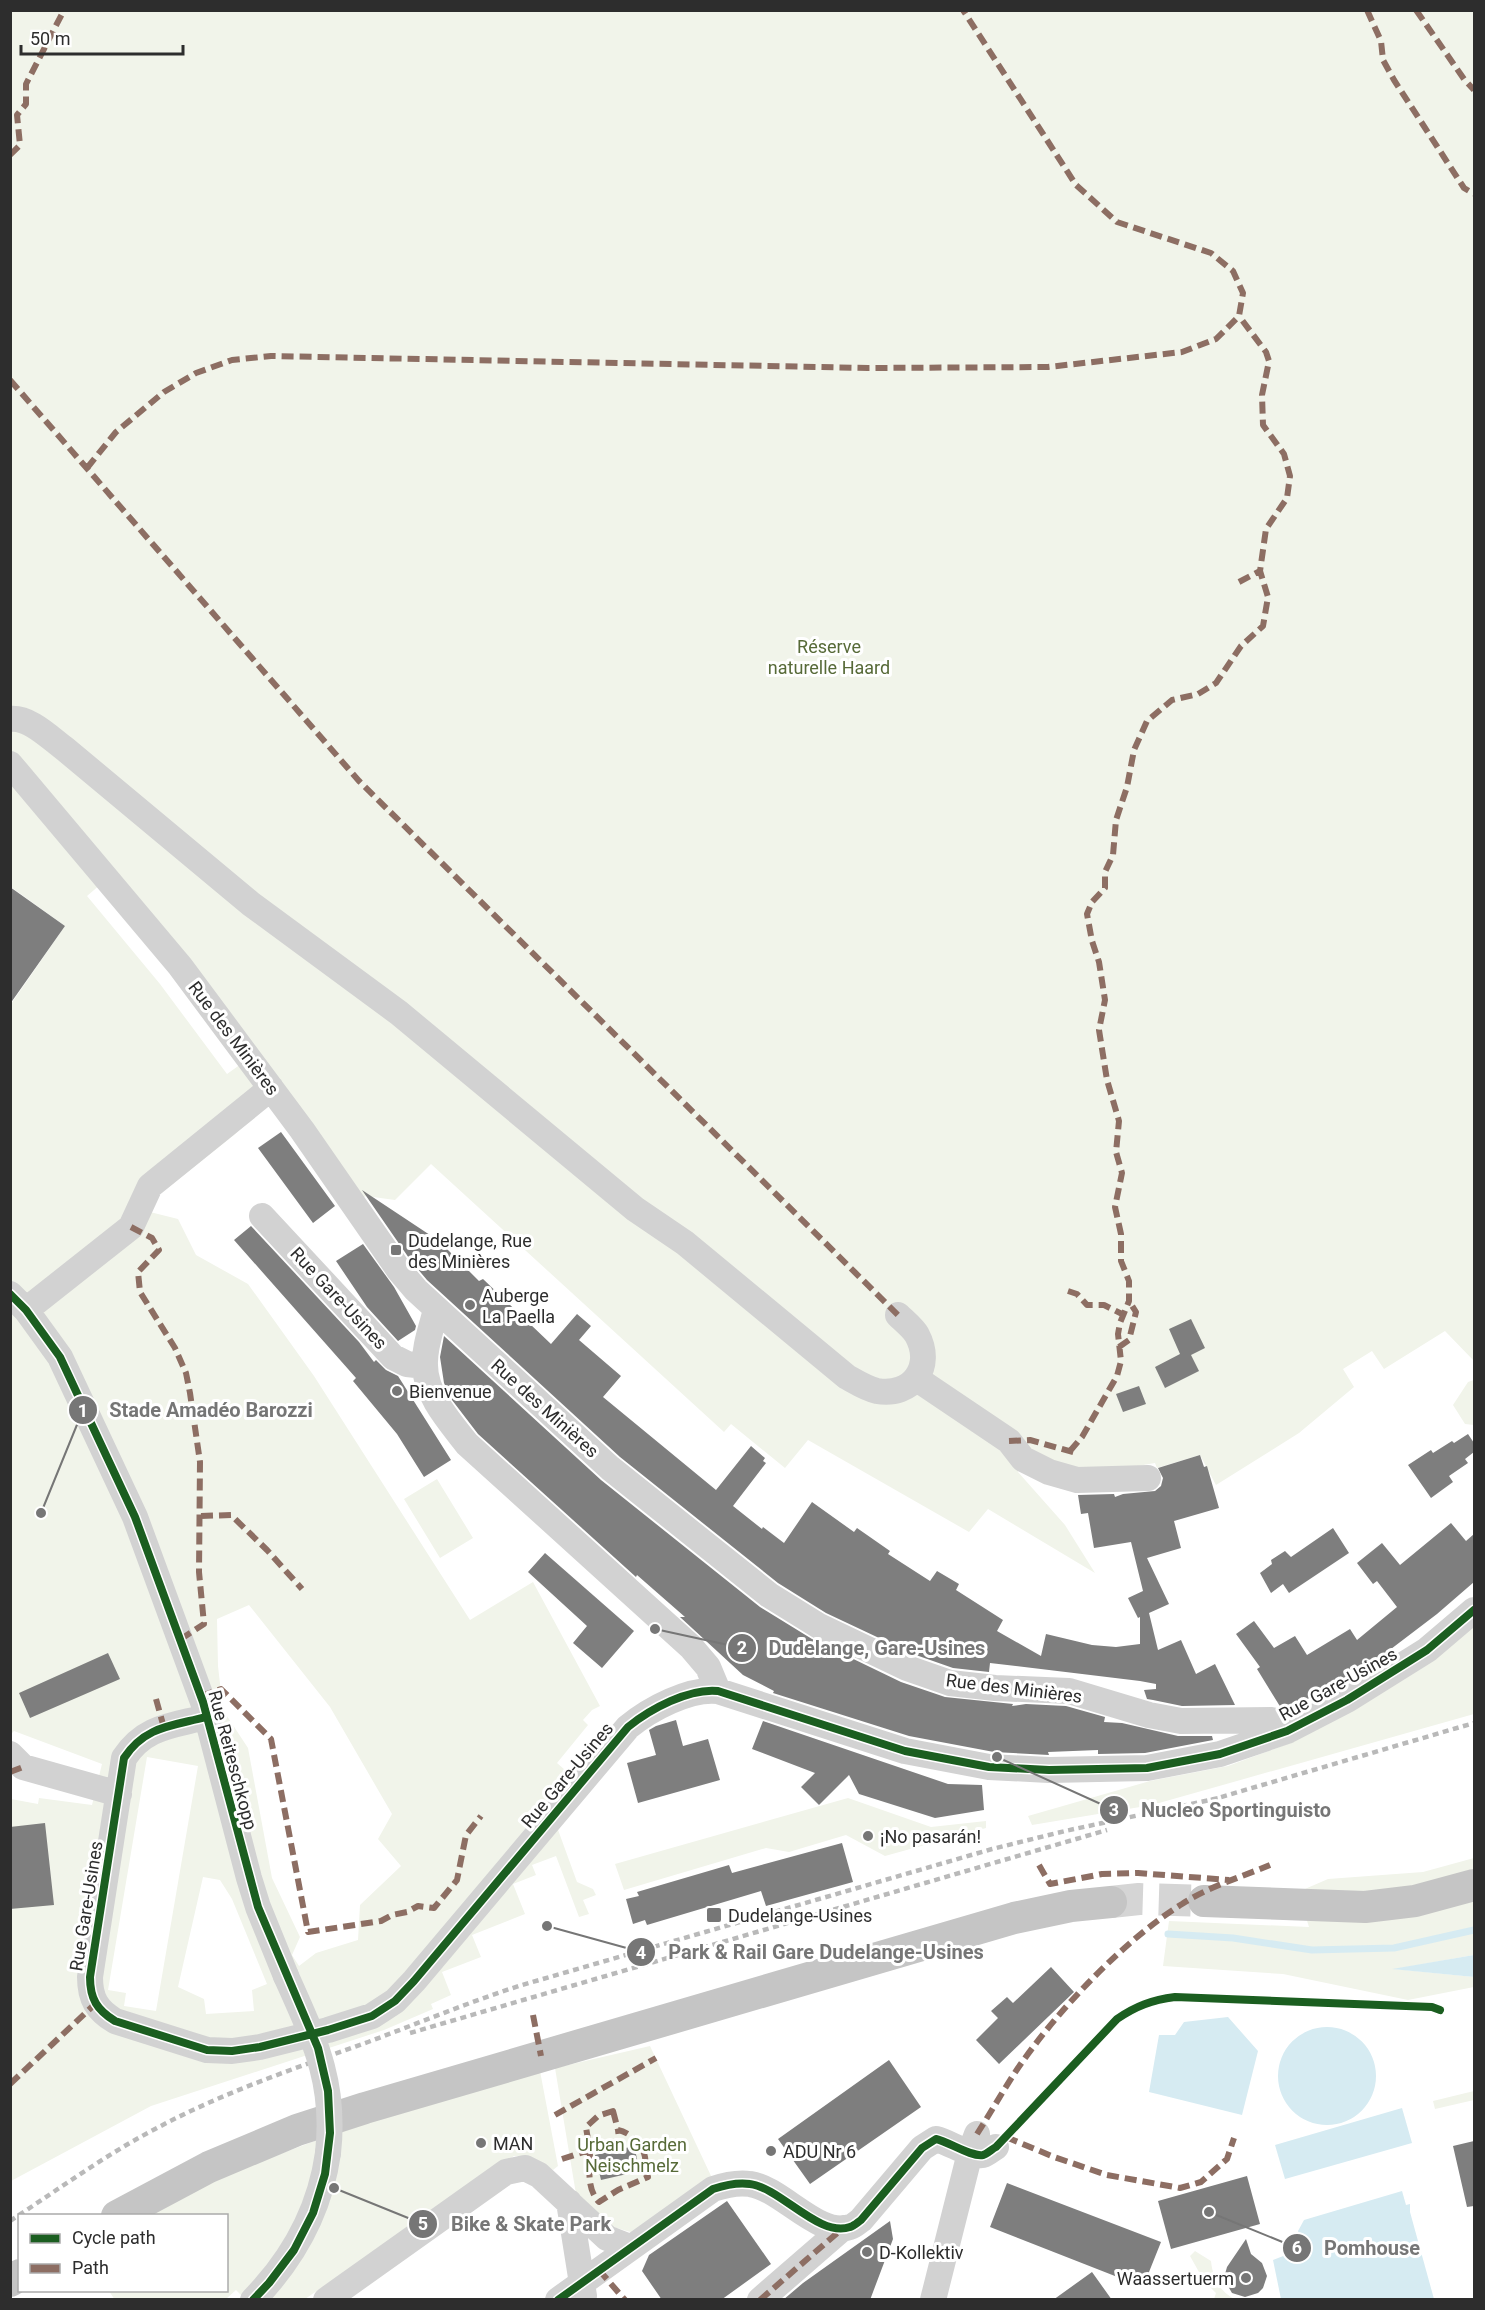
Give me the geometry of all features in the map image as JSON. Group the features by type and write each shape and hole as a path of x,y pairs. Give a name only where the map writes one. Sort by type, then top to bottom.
{"main road":[{"path":"1204,1900 1365,1907 1415,1901 1474,1885"},
{"path":"121,2214 209,2167 297,2130 365,2108 1014,1918 1071,1906 1111,1902"}],"street":[{"path":"10,719 17,718 34,726 65,748 251,904 399,1013 635,1209 685,1243 847,1377 876,1391 898,1391 917,1379 924,1356 917,1334 898,1315"},
{"name":"Rue des Minières","path":"10,764 180,966 271,1088 399,1270 436,1309 610,1468 769,1595 819,1626 907,1668 950,1683 995,1689 1069,1691 1149,1715 1181,1721 1272,1720 1287,1731"},
{"path":"18,1302 131,1227 150,1186 271,1088"},
{"name":"Rue Gare-Usines","path":"262,1216 393,1357 407,1364 424,1366"},
{"name":"Rue Reiteschkopp","path":"18,1302 60,1357 135,1516 203,1702 258,1907 318,2048 328,2091 330,2133 325,2174 313,2213 294,2250 253,2300"},
{"path":"436,1309 424,1366 433,1395 467,1444 691,1647 708,1667 718,1691"},
{"path":"917,1379 1009,1441 1023,1459 1049,1472 1077,1480 1148,1478"},
{"name":"Rue Gare-Usines","path":"206,1717 148,1733 134,1743 124,1758 90,1977 90,1991 94,2004 116,2022 207,2050 232,2051 260,2047 328,2030 372,2016 395,2001 628,1727 656,1708 691,1694 710,1690 718,1691 905,1751 988,1767 1050,1770 1147,1768 1220,1754 1287,1731 1347,1700 1427,1650 1474,1610"},
{"path":"10,1754 23,1767 119,1794"},
{"path":"558,2300 583,2291 630,2247 713,2189 732,2183 751,2184 769,2190 834,2229 849,2228 861,2220 922,2148 936,2139 981,2145 933,2300"},
{"path":"326,2300 506,2172 525,2168 539,2175 607,2238 630,2247"},
{"path":"569,2202 583,2291"},
{"path":"760,2300 843,2228"}],"green space":[{"name":"Réserve naturelle Haard","path":"11,11 1474,11 1474,1361 1445,1331 1384,1369 1372,1351 1343,1369 1354,1387 1299,1433 1216,1485 1200,1455 1157,1468 1155,1463 1113,1471 1090,1471 1068,1466 1026,1450 1018,1472 1065,1525 1095,1573 988,1509 969,1532 808,1440 785,1468 731,1424 724,1432 431,1164 395,1200 366,1196 352,1203 288,1110 266,1106 234,1135 155,1198 150,1212 178,1219 196,1255 248,1284 314,1376 470,1620 533,1582 600,1706 592,1710 583,1720 588,1725 557,1763 580,1783 553,1816 577,1882 593,1889 596,1895 583,1900 589,1914 579,1917 556,1856 532,1865 536,1875 513,1884 525,1914 472,1935 481,1957 442,1972 451,1995 431,2004 433,2009 384,2030 151,2106 11,2181 11,1799 38,1804 39,1798 92,1805 102,1764 14,1731 11,1734 11,1004 65,926 11,887","holes":["108,878 248,1059 227,1074 160,984 87,896","249,1605 330,1707 392,1814 378,1839 401,1866 360,1905 358,1940 316,1953 299,1966 292,1955 300,1937 272,1878 248,1748 223,1710 218,1666 217,1619","147,1757 198,1766 156,2011 124,2006 126,1993 108,1990","203,1877 220,1880 232,1899 267,1984 252,1990 254,2011 206,2014 204,1999 178,1987"]},
{"path":"1474,1380 1474,1425 1465,1424 1453,1405 1468,1382"},
{"path":"437,1479 473,1538 440,1558 404,1499"},
{"path":"1474,1625 1474,1714 1152,1805 1032,1825 1028,1816 1150,1781 1228,1766 1293,1742"},
{"path":"848,1798 931,1827 986,1821 986,1828 885,1856 846,1835 789,1852 766,1848 624,1890 615,1864"},
{"path":"1474,1858 1474,1955 1395,1969 1474,1977 1474,1987 1408,2000 1283,1974 1163,1966 1169,1921 1309,1927 1298,1892 1328,1879 1423,1872"},
{"name":"Urban Garden Neischmelz","path":"650,2046 712,2178 634,2233 613,2227 576,2194 555,2068"},
{"path":"540,2071 558,2166 553,2170 535,2159 514,2156 305,2299 245,2299 236,2290 226,2299 115,2300 110,2292 228,2292 228,2214 151,2214 243,2169 340,2132"},
{"path":"1474,2091 1474,2100 1435,2109 1433,2101"},
{"path":"1195,2251 1211,2261 1218,2283 1224,2292 1234,2299 1214,2299 1216,2293 1204,2281 1190,2256"}],"shaded area":[{"path":"1474,1955 1474,1977 1392,1969"},
{"path":"1228,2017 1258,2051 1242,2115 1149,2092 1159,2035 1175,2035 1184,2022"},
{"path":"1327,2027 1346,2031 1362,2041 1372,2057 1376,2076 1372,2095 1362,2111 1346,2121 1327,2125 1308,2121 1292,2111 1282,2095 1278,2076 1282,2057 1292,2041 1308,2031"},
{"path":"1402,2108 1412,2143 1285,2179 1275,2145"},
{"path":"1402,2191 1406,2205 1410,2204 1410,2212 1434,2299 1281,2299 1273,2260 1296,2251 1302,2243 1298,2231 1304,2220"}],"building":[{"path":"10,887 65,926 10,1004"},
{"path":"281,1132 335,1206 313,1223 258,1148"},
{"path":"362,1190 439,1241 479,1281 483,1279 551,1344 577,1314 591,1326 579,1340 621,1376 603,1397 716,1490 751,1446 765,1458 763,1461 766,1463 733,1506 762,1529 763,1527 784,1543 812,1502 854,1532 857,1528 890,1551 888,1554 930,1581 937,1571 959,1584 956,1590 1003,1620 997,1631 1041,1656 1046,1634 1092,1645 1116,1647 1140,1644 1140,1617 1138,1618 1128,1598 1143,1591 1131,1542 1094,1548 1088,1513 1081,1514 1078,1495 1114,1494 1115,1497 1155,1491 1161,1486 1163,1478 1158,1468 1200,1455 1204,1467 1207,1466 1219,1508 1174,1521 1181,1548 1147,1558 1169,1604 1149,1613 1158,1650 1181,1640 1196,1674 1215,1664 1235,1705 1182,1706 1147,1699 1144,1690 1156,1689 1156,1684 1140,1681 990,1663 989,1672 953,1668 913,1654 826,1613 778,1583 620,1457 427,1280 411,1261"},
{"path":"251,1226 359,1342 374,1362 376,1360 386,1370 398,1376 451,1460 424,1477 397,1434 353,1381 356,1378 234,1240"},
{"path":"363,1244 394,1287 416,1326 415,1330 398,1341 367,1307 336,1261"},
{"path":"1191,1319 1205,1348 1191,1355 1199,1371 1165,1388 1155,1367 1180,1354 1169,1329"},
{"path":"444,1336 601,1480 760,1607 812,1639 901,1682 945,1697 1013,1704 1012,1706 1026,1704 1066,1706 1105,1717 1104,1722 1122,1723 1178,1736 1212,1736 1213,1740 1145,1753 1098,1754 1098,1750 1048,1752 1049,1755 994,1752 909,1736 773,1693 774,1691 743,1675 680,1617 685,1617 637,1575 636,1577 478,1434 452,1400 444,1383 440,1357"},
{"path":"1139,1386 1146,1404 1123,1412 1116,1394"},
{"path":"1468,1434 1474,1443 1474,1452 1465,1459 1468,1463 1449,1476 1453,1482 1431,1498 1408,1465 1431,1450 1433,1453"},
{"path":"1451,1523 1466,1541 1474,1534 1474,1582 1437,1614 1366,1668 1285,1711 1281,1708 1257,1669 1260,1667 1236,1634 1254,1621 1274,1648 1295,1636 1307,1655 1350,1629 1357,1640 1397,1607 1377,1581 1373,1584 1357,1563 1382,1543 1400,1565"},
{"path":"1333,1528 1349,1553 1289,1593 1283,1584 1271,1593 1260,1573 1272,1564 1271,1560 1285,1551 1291,1557"},
{"path":"545,1553 634,1631 602,1668 573,1643 587,1626 528,1572"},
{"path":"108,1653 120,1679 30,1718 19,1693"},
{"path":"676,1720 683,1746 708,1739 720,1780 638,1803 627,1763 656,1755 649,1730"},
{"path":"763,1721 948,1784 982,1785 984,1810 935,1818 859,1794 849,1775 819,1805 801,1787 815,1773 752,1749"},
{"path":"45,1823 54,1905 10,1909 10,1827"},
{"path":"842,1843 853,1882 766,1906 761,1891 647,1925 645,1920 633,1924 626,1899 639,1896 637,1892 729,1865 732,1873"},
{"path":"1051,1967 1074,1992 999,2064 976,2040 998,2018 991,2011 1007,1997 1013,2003"},
{"path":"889,2060 921,2107 810,2184 778,2139"},
{"path":"1474,2141 1474,2206 1467,2207 1453,2146"},
{"path":"634,2146 640,2171 601,2180 595,2155"},
{"path":"1247,2176 1260,2224 1171,2249 1158,2201"},
{"path":"1007,2183 1161,2242 1143,2287 990,2227"},
{"path":"727,2201 771,2264 721,2300 662,2300 642,2271 649,2255"},
{"name":"D-Kollektiv","path":"890,2221 893,2239 870,2300 783,2300 803,2283"},
{"name":"Waassertuerm","path":"1246,2239 1251,2254 1262,2263 1267,2276 1263,2288 1258,2293 1245,2297 1232,2293 1225,2281 1225,2274 1227,2267"},
{"path":"1092,2272 1112,2300 1053,2300"}],"waterway":[{"path":"1168,1934 1233,1938 1312,1950 1394,1948 1474,1930"}],"tunnel":[{"path":"1111,1902 1139,1899 1204,1901"}],"railway":[{"path":"1211,1800 1474,1723"},
{"path":"20,2214 119,2149 182,2115 261,2081 463,2005 522,1985 992,1849 1219,1798"},
{"path":"410,2033 1107,1830"},
{"path":"10,2221 18,2216"}],"marked path":[{"path":"10,155 20,145 17,115 26,104 26,84 64,10"},
{"path":"87,468 116,432 164,392 196,373 232,360 271,356 868,368 1048,367 1182,352 1216,339 1239,316 1243,293 1233,271 1211,253 1117,222 1076,185 963,10"},
{"path":"1367,10 1381,41 1383,60 1394,80 1464,188 1474,194"},
{"path":"1416,10 1474,90"},
{"path":"1070,1451 1082,1437 1117,1376 1121,1361 1118,1334 1129,1301 1129,1281 1121,1261 1121,1234 1115,1207 1122,1173 1116,1152 1119,1121 1107,1080 1099,1030 1105,1000 1099,962 1087,914 1092,902 1105,888 1105,872 1113,855 1116,820 1127,787 1134,750 1147,721 1172,700 1198,694 1216,683 1241,646 1263,626 1268,597 1260,571 1266,529 1287,498 1290,476 1284,454 1263,425 1262,395 1269,361 1266,352 1239,316"},
{"path":"10,380 359,781 898,1315"},
{"path":"1239,582 1260,571"},
{"path":"131,1227 152,1238 159,1250 138,1272 140,1292 175,1348 186,1373 200,1462 199,1572 204,1624 181,1639"},
{"path":"1068,1291 1077,1294 1087,1305 1104,1305 1124,1315"},
{"path":"1119,1347 1129,1340 1136,1312 1129,1301"},
{"path":"1009,1441 1030,1440 1076,1453"},
{"path":"201,1516 231,1515 302,1589"},
{"path":"201,1696 221,1689 271,1739 308,1932 381,1921 418,1906 434,1908 457,1880 466,1835 481,1816"},
{"path":"156,1699 164,1728"},
{"path":"10,1772 23,1767"},
{"path":"1039,1865 1050,1884 1102,1874 1138,1873 1229,1880"},
{"path":"977,2134 1034,2046 1072,2001 1115,1957 1160,1919 1192,1898 1270,1865"},
{"path":"10,2084 95,2004"},
{"path":"533,2015 541,2056"},
{"path":"555,2115 656,2058"},
{"path":"613,2111 618,2130 631,2136 642,2148 648,2177 618,2190 599,2202 590,2184 590,2151 586,2127 598,2116 613,2111"},
{"path":"562,2159 590,2150 620,2146 618,2130"},
{"path":"1006,2137 1054,2157 1107,2175 1180,2188 1201,2182 1227,2159 1234,2138"},
{"path":"760,2300 843,2228"},
{"path":"599,2270 625,2300"}],"cycle path":[{"path":"10,1294 26,1310 60,1357 135,1517 203,1702 258,1907 318,2048 328,2091 330,2133 325,2174 313,2213 294,2250 253,2300"},
{"path":"206,1717 171,1725 150,1733 132,1747 124,1758 90,1985 93,1998 99,2008 115,2021 207,2050 232,2051 260,2047 328,2030 372,2016 395,2001 628,1727 647,1713 683,1696 718,1691 905,1751 989,1767 1049,1770 1147,1768 1220,1754 1287,1731 1347,1700 1427,1650 1474,1610"},
{"path":"558,2300 713,2189 722,2186 745,2183 762,2187 826,2225 838,2228 853,2226 861,2220 922,2148 936,2139 978,2155 985,2154 996,2147 1117,2019 1131,2010 1152,2002 1175,1997 1432,2007 1440,2010"}],"place":[{"name":"Dudelange, Rue des Minières","path":"396,1250"},
{"name":"Auberge La Paella","path":"470,1305"},
{"name":"Bienvenue","path":"397,1391"},
{"name":"Stade Amadéo Barozzi","path":"41,1513"},
{"name":"Dudelange, Gare-Usines","path":"655,1629"},
{"name":"Nucleo Sportinguisto","path":"997,1757"},
{"name":"¡No pasarán!","path":"868,1836"},
{"name":"Dudelange-Usines","path":"714,1915"},
{"name":"Park & Rail Gare Dudelange-Usines","path":"547,1926"},
{"name":"MAN","path":"481,2143"},
{"name":"ADU Nr 6","path":"771,2151"},
{"name":"Bike & Skate Park","path":"334,2188"},
{"name":"Pomhouse","path":"1209,2212"},
{"name":"D-Kollektiv","path":"867,2252"},
{"name":"Waassertuerm","path":"1246,2278"}]}
